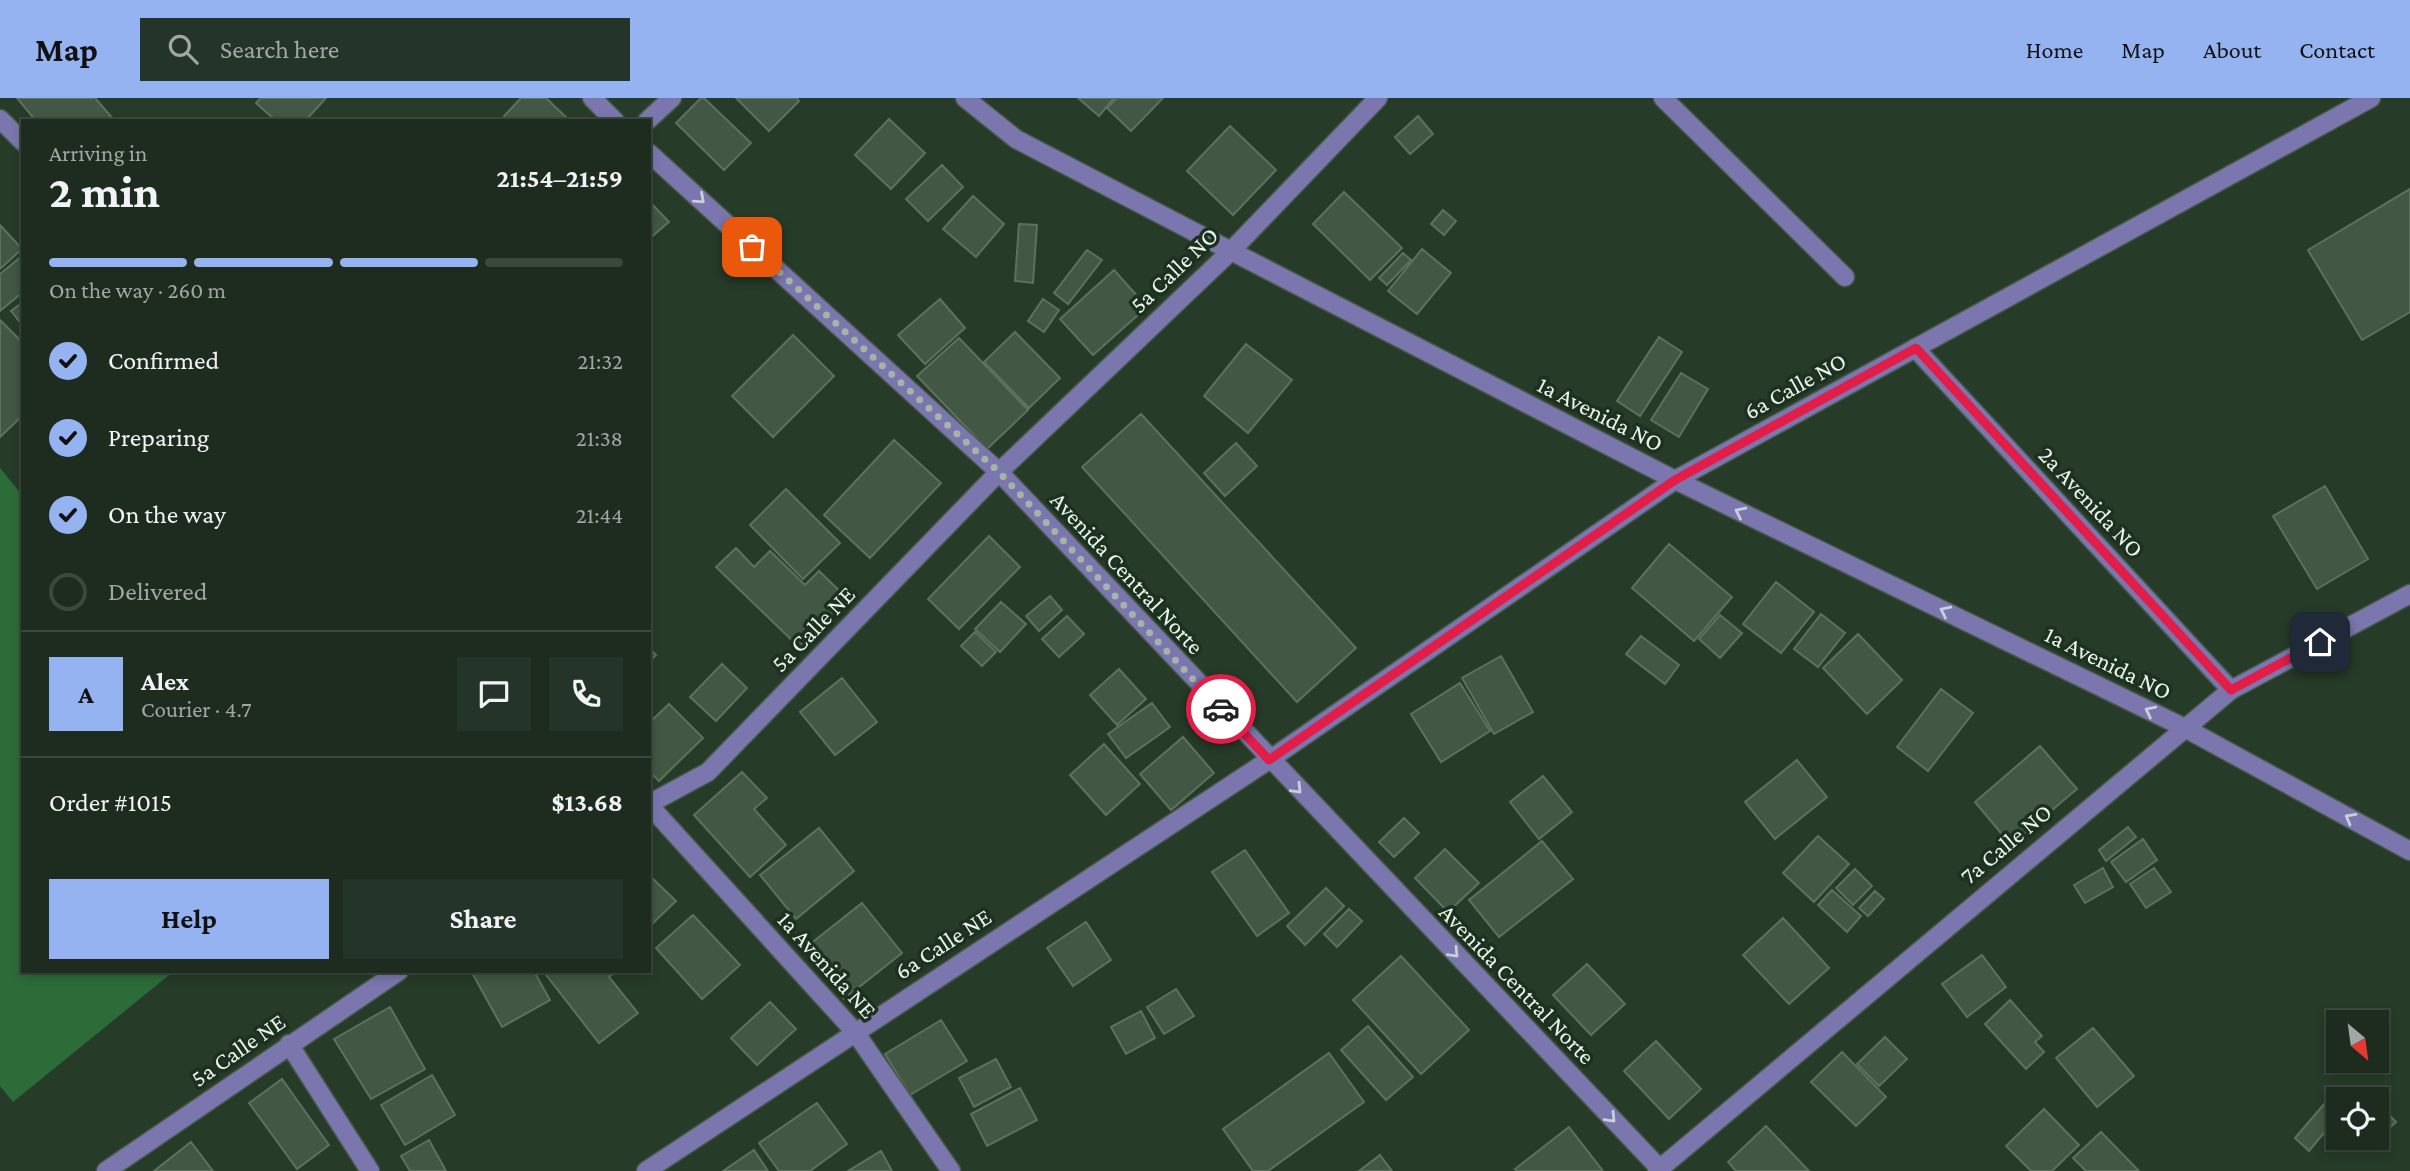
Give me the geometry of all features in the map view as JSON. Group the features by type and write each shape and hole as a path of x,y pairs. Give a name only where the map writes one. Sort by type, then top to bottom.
{"street":[{"path":"592,98 613,119"},
{"path":"649,119 672,98"},
{"name":"1a Avenida NO","path":"965,98 1016,139 1675,480 2183,727 2410,851"},
{"name":"5a Calle NO","path":"999,472 1231,251 1378,98"},
{"path":"1663,98 1846,276"},
{"name":"6a Calle NO","path":"1269,760 1675,480 2371,98"},
{"path":"0,118 21,140"},
{"name":"Avenida Central Norte","path":"651,155 999,472 1659,1170"},
{"name":"2a Avenida NO","path":"1916,348 2231,690"},
{"name":"5a Calle NE","path":"651,804 708,772 999,472"},
{"name":"7a Calle NO","path":"1659,1170 2183,727 2231,690 2410,593"},
{"name":"6a Calle NE","path":"646,1171 1269,760"},
{"name":"1a Avenida NE","path":"651,807 855,1032 951,1171"},
{"name":"5a Calle NE","path":"106,1171 396,973"},
{"path":"289,1044 370,1171"}],"green space":[{"path":"0,468 21,494 21,973 172,973 13,1102 0,1086"}],"building":[{"path":"17,98 95,98 113,119 34,119"},
{"path":"261,98 326,98 307,119 274,119 256,103"},
{"path":"521,98 546,98 568,119 507,119 504,116"},
{"path":"701,98 751,143 724,170 676,123"},
{"path":"736,98 797,98 799,101 769,131"},
{"path":"1078,98 1114,98 1099,116"},
{"path":"1117,98 1163,98 1131,131 1107,108"},
{"path":"1418,116 1433,134 1410,154 1395,137"},
{"path":"889,119 925,153 891,189 855,155"},
{"path":"1230,126 1276,170 1233,215 1187,171"},
{"path":"942,165 963,187 928,221 906,199"},
{"path":"2410,189 2410,312 2362,340 2308,250"},
{"path":"1344,192 1402,248 1370,280 1313,224"},
{"path":"973,196 1004,224 976,257 943,229"},
{"path":"651,203 669,222 651,237"},
{"path":"1443,210 1456,221 1444,235 1431,224"},
{"path":"1019,224 1037,225 1033,283 1015,281"},
{"path":"0,225 21,250 0,269"},
{"path":"1422,249 1451,273 1417,314 1388,291"},
{"path":"1087,250 1102,260 1068,304 1054,293"},
{"path":"1403,253 1411,260 1387,285 1379,278"},
{"path":"21,257 21,294 0,311 0,274"},
{"path":"1114,270 1147,307 1093,355 1060,319"},
{"path":"940,299 965,328 925,364 898,335"},
{"path":"1043,299 1059,310 1044,332 1028,321"},
{"path":"21,304 21,324 11,311"},
{"path":"0,320 21,341 21,417 0,437"},
{"path":"1015,332 1060,378 1029,408 984,362"},
{"path":"793,335 834,376 773,437 732,396"},
{"path":"1659,337 1682,352 1640,416 1617,401"},
{"path":"959,338 1028,410 987,449 917,376"},
{"path":"1246,344 1292,380 1248,433 1204,396"},
{"path":"1681,373 1708,389 1679,437 1651,420"},
{"path":"1141,414 1356,648 1297,702 1082,467"},
{"path":"894,440 941,483 870,558 824,515"},
{"path":"1236,443 1257,466 1225,496 1204,473"},
{"path":"2325,486 2368,559 2317,589 2273,516"},
{"path":"786,489 840,543 803,579 750,525"},
{"path":"989,536 1020,567 959,629 928,599"},
{"path":"1669,544 1732,597 1694,641 1632,588"},
{"path":"736,548 754,567 770,551 805,585 819,571 847,598 799,647 716,567"},
{"path":"1776,582 1814,612 1781,653 1743,624"},
{"path":"1050,596 1062,610 1039,631 1026,616"},
{"path":"1001,602 1026,624 1000,652 975,629"},
{"path":"1821,614 1845,633 1818,667 1794,649"},
{"path":"1720,615 1742,633 1720,658 1699,639"},
{"path":"1067,616 1084,634 1059,657 1042,639"},
{"path":"975,632 996,652 982,666 961,646"},
{"path":"1858,634 1902,680 1867,714 1823,668"},
{"path":"1641,636 1679,665 1665,684 1626,654"},
{"path":"1501,656 1533,712 1494,734 1462,678"},
{"path":"722,664 747,688 716,721 690,697"},
{"path":"1119,669 1146,699 1117,725 1090,695"},
{"path":"842,678 877,722 835,755 800,712"},
{"path":"1460,683 1490,731 1441,762 1411,714"},
{"path":"1941,689 1973,713 1928,771 1897,747"},
{"path":"1152,703 1170,727 1126,758 1108,734"},
{"path":"669,704 703,738 659,781 651,773 651,721"},
{"path":"1183,737 1214,773 1171,810 1140,774"},
{"path":"1104,744 1140,784 1106,815 1070,775"},
{"path":"2040,746 2077,789 2011,845 1975,802"},
{"path":"1797,760 1827,797 1775,839 1745,802"},
{"path":"742,772 767,798 754,809 786,845 750,877 694,815"},
{"path":"1543,776 1572,812 1539,839 1510,802"},
{"path":"1404,818 1419,833 1394,857 1379,842"},
{"path":"2128,827 2136,837 2106,861 2099,850"},
{"path":"819,828 854,871 796,919 760,875"},
{"path":"1818,836 1849,864 1814,902 1783,873"},
{"path":"2143,839 2157,860 2126,882 2111,862"},
{"path":"1542,841 1573,879 1499,937 1469,900"},
{"path":"1445,849 1479,883 1448,912 1415,878"},
{"path":"1245,850 1289,913 1257,936 1212,872"},
{"path":"2103,868 2113,887 2085,903 2074,885"},
{"path":"2154,868 2171,892 2146,908 2130,884"},
{"path":"1855,869 1872,886 1853,905 1836,888"},
{"path":"651,877 676,901 651,925"},
{"path":"1326,888 1344,906 1305,945 1287,926"},
{"path":"1832,890 1861,916 1847,932 1818,905"},
{"path":"1875,891 1884,899 1868,916 1859,908"},
{"path":"862,903 902,953 844,999 804,949"},
{"path":"1349,909 1362,921 1337,947 1324,934"},
{"path":"693,915 740,965 702,999 656,948"},
{"path":"1783,918 1829,968 1789,1004 1743,955"},
{"path":"1086,922 1111,960 1073,986 1047,948"},
{"path":"1982,955 2006,987 1967,1017 1942,984"},
{"path":"1401,956 1469,1030 1421,1074 1353,1000"},
{"path":"1587,964 1625,1004 1591,1035 1553,995"},
{"path":"472,973 535,973 550,1000 502,1027"},
{"path":"545,973 614,973 609,977 638,1013 599,1043"},
{"path":"1176,989 1194,1016 1164,1034 1147,1007"},
{"path":"2010,1000 2042,1036 2035,1042 2044,1052 2026,1069 1985,1024"},
{"path":"770,1002 796,1029 757,1065 731,1038"},
{"path":"390,1007 425,1069 371,1099 334,1039"},
{"path":"1141,1011 1155,1038 1126,1054 1111,1027"},
{"path":"941,1020 967,1061 910,1095 885,1054"},
{"path":"1368,1026 1413,1077 1386,1100 1341,1050"},
{"path":"2093,1028 2134,1076 2097,1107 2056,1058"},
{"path":"1885,1037 1907,1059 1879,1086 1857,1064"},
{"path":"1656,1041 1701,1089 1669,1119 1624,1071"},
{"path":"1842,1052 1886,1097 1856,1126 1811,1082"},
{"path":"1329,1053 1364,1102 1268,1171 1253,1171 1223,1129"},
{"path":"996,1059 1011,1087 974,1107 959,1078"},
{"path":"432,1075 455,1115 405,1145 381,1105"},
{"path":"282,1079 329,1145 297,1169 249,1103"},
{"path":"1020,1088 1037,1120 987,1146 971,1114"},
{"path":"817,1103 847,1144 810,1171 779,1171 759,1143"},
{"path":"2325,1103 2326,1130 2309,1151 2295,1138"},
{"path":"2044,1109 2079,1145 2052,1171 2031,1171 2006,1146"},
{"path":"2389,1115 2396,1122 2389,1128"},
{"path":"1766,1126 1809,1171 1736,1171 1728,1162"},
{"path":"1569,1127 1603,1171 1515,1169"},
{"path":"2101,1132 2139,1171 2086,1171 2073,1158"},
{"path":"429,1140 446,1171 410,1171 401,1156"},
{"path":"191,1142 213,1171 154,1171"},
{"path":"754,1150 768,1171 723,1171"},
{"path":"881,1151 892,1171 848,1171"},
{"path":"1380,1155 1392,1171 1359,1171"}],"way so far":[{"path":"752,247 999,472 1221,709"}],"route":[{"path":"1221,709 1269,760 1675,480 1916,348 2231,690 2320,642"}]}
